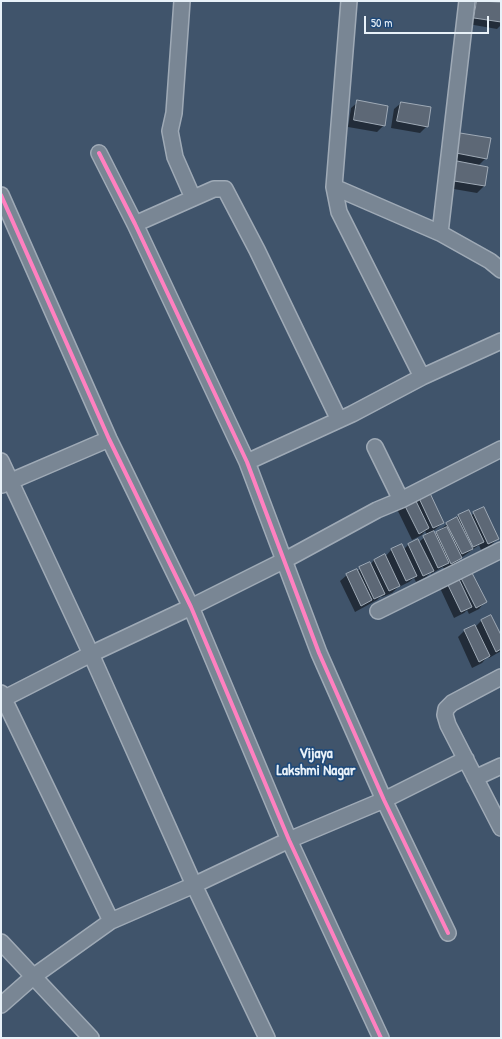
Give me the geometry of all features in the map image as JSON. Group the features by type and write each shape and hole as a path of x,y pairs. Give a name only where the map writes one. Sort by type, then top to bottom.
{"street":[{"path":"182,1 176,92 174,113 170,131 175,157 193,198"},
{"path":"349,1 334,187 339,212 422,377"},
{"path":"440,233 467,1"},
{"path":"99,153 135,224 247,462 319,653 384,800 448,933"},
{"path":"334,187 440,233 497,262"},
{"path":"135,224 214,189 226,189 339,420"},
{"path":"1,195 109,440 191,607 289,840 381,1038"},
{"path":"247,462 339,420 422,377 501,341"},
{"path":"5,483 109,440"},
{"path":"375,447 401,500"},
{"path":"112,921 2,697 191,607 285,560 377,510 401,500 501,449"},
{"path":"1,462 5,483 91,654 194,885 267,1038"},
{"path":"378,611 501,550"},
{"path":"501,677 452,703 446,709 445,715 448,724 501,828"},
{"path":"1,1005 34,976 112,921 194,885 289,840 384,800 466,760"},
{"path":"475,778 501,766"},
{"path":"1,942 91,1038"}],"building":[{"path":"477,1 501,2 501,22 474,18"},
{"path":"357,100 388,106 385,126 354,120"},
{"path":"401,102 431,107 428,127 397,121"},
{"path":"460,133 491,138 487,159 456,153"},
{"path":"457,161 488,167 485,186 454,181"},
{"path":"429,491 444,523 433,528 418,496"},
{"path":"414,497 429,528 419,534 403,502"},
{"path":"484,507 499,539 488,544 473,512"},
{"path":"469,510 484,542 473,547 458,515"},
{"path":"457,517 473,549 462,554 446,523"},
{"path":"447,527 462,558 451,564 436,532"},
{"path":"434,531 449,563 438,568 423,536"},
{"path":"418,539 434,571 423,576 408,544"},
{"path":"402,544 417,576 406,581 391,549"},
{"path":"385,554 400,586 389,591 374,560"},
{"path":"370,562 385,594 374,599 359,567"},
{"path":"357,569 372,600 361,606 346,574"},
{"path":"471,571 487,602 476,608 460,576"},
{"path":"457,575 472,607 461,612 446,581"},
{"path":"491,615 501,635 501,649 496,652 481,620"},
{"path":"475,625 490,656 479,662 464,630"}],"cycle path":[{"path":"99,153 135,224 247,462 319,653 384,800 448,933"},
{"path":"1,195 109,439 191,607 289,840 381,1038"}],"district":[{"name":"Vijaya Lakshmi Nagar","path":"316,762"}]}
